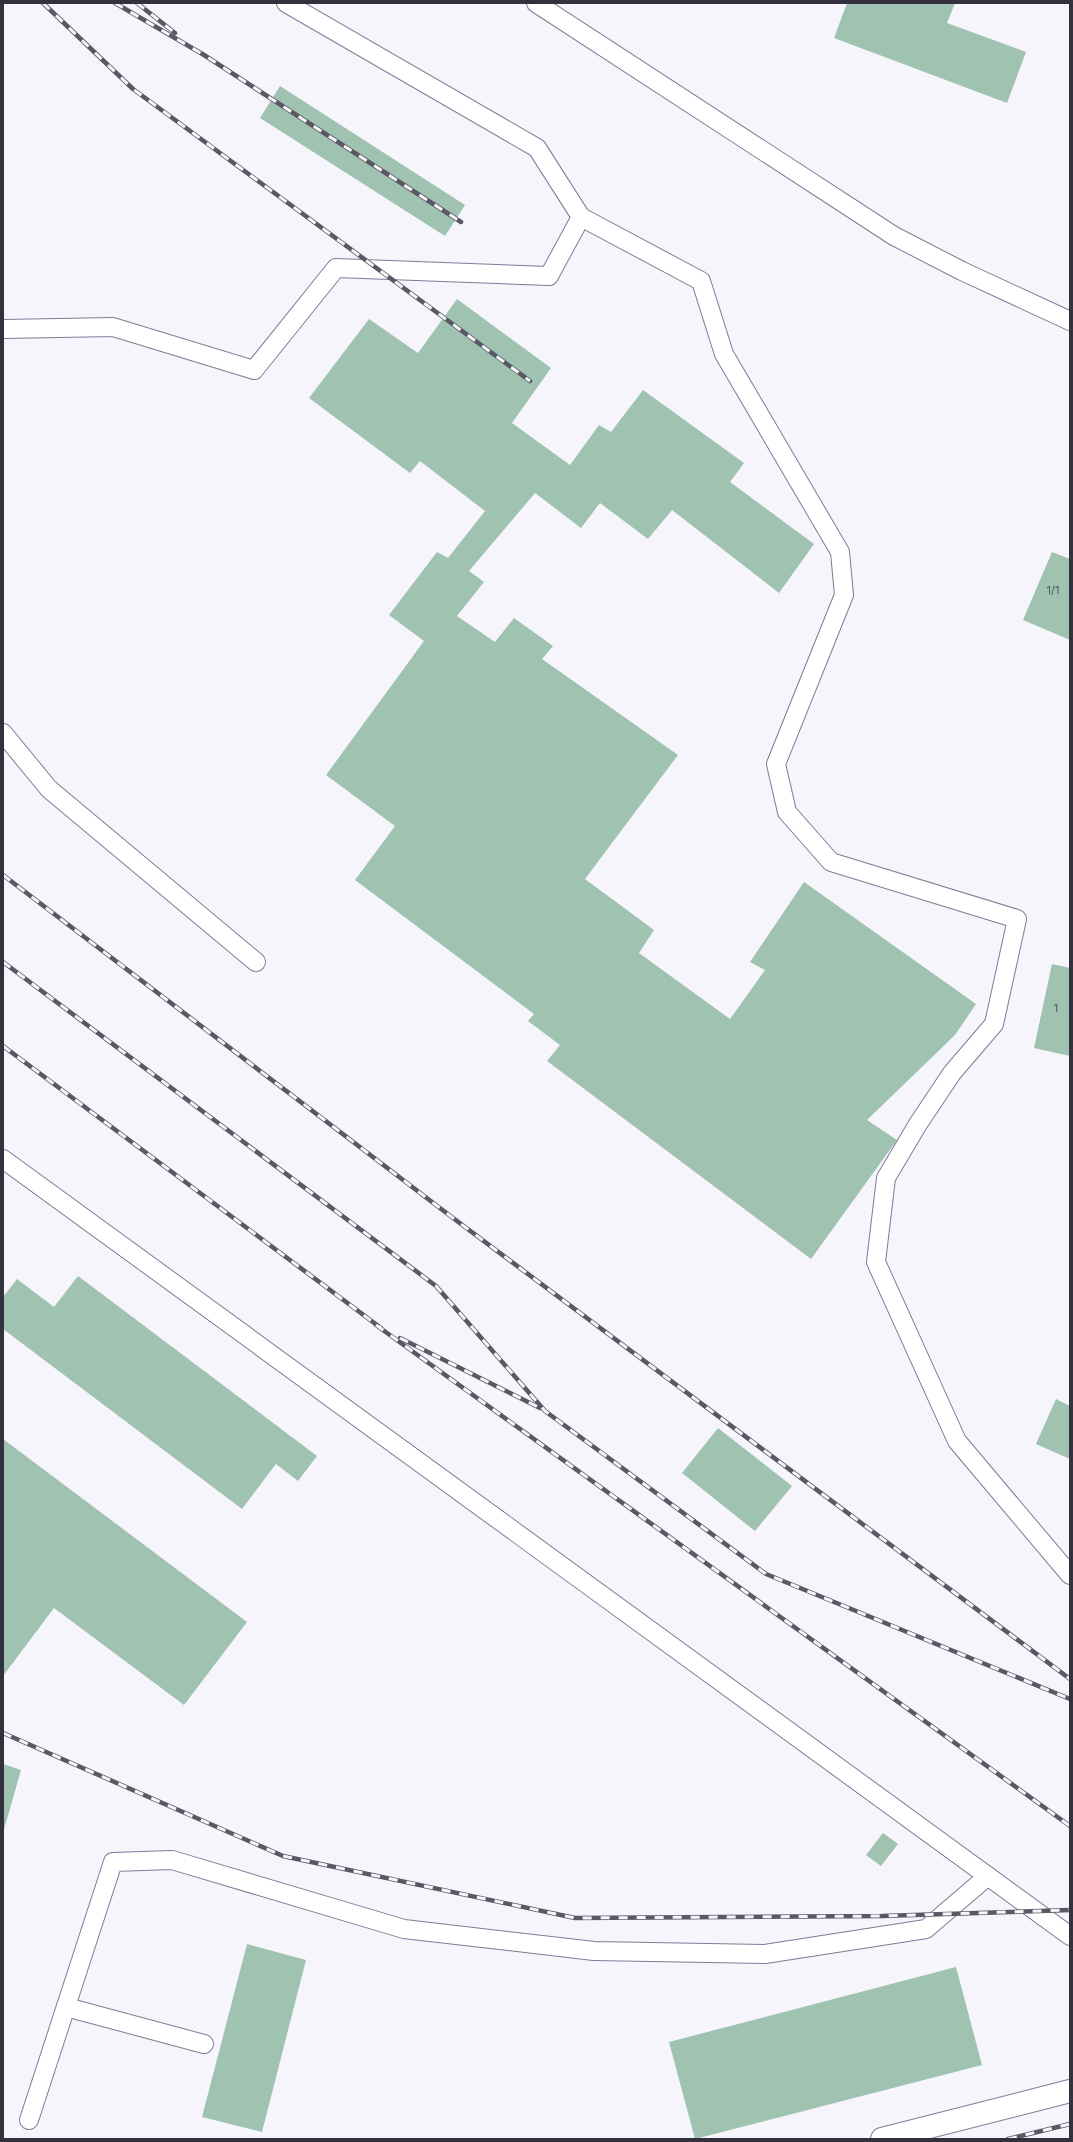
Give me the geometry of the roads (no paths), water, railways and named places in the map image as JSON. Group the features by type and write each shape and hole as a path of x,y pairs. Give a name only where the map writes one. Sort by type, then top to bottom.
{"street":[{"path":"882,2139 1070,2091"}],"lane":[{"path":"286,3 536,148 581,217 701,281 724,354 840,552 844,595 776,764 787,812 831,862 1017,919 994,1024 952,1073 918,1124 886,1178 876,1262 957,1441 1070,1575"},
{"path":"536,3 894,236 962,271 1070,321"},
{"path":"3,329 113,328 254,370 336,268 549,276 581,217"},
{"path":"3,732 49,789 256,962"},
{"path":"3,1159 1070,1936"},
{"path":"29,2120 113,1862 172,1860 404,1930 594,1951 765,1954 926,1930 988,1876"},
{"path":"66,2007 204,2044"}],"railway":[{"path":"43,3 133,89 530,381"},
{"path":"115,3 204,55 461,222"},
{"path":"137,3 175,33"},
{"path":"3,875 453,1218 1070,1679"},
{"path":"3,962 436,1286 545,1411 766,1574 1070,1699"},
{"path":"3,1046 381,1328"},
{"path":"376,1325 1070,1826"},
{"path":"400,1338 540,1408"},
{"path":"3,1733 283,1856 575,1918 882,1916 1070,1910"},
{"path":"1008,2139 1070,2124"}]}
